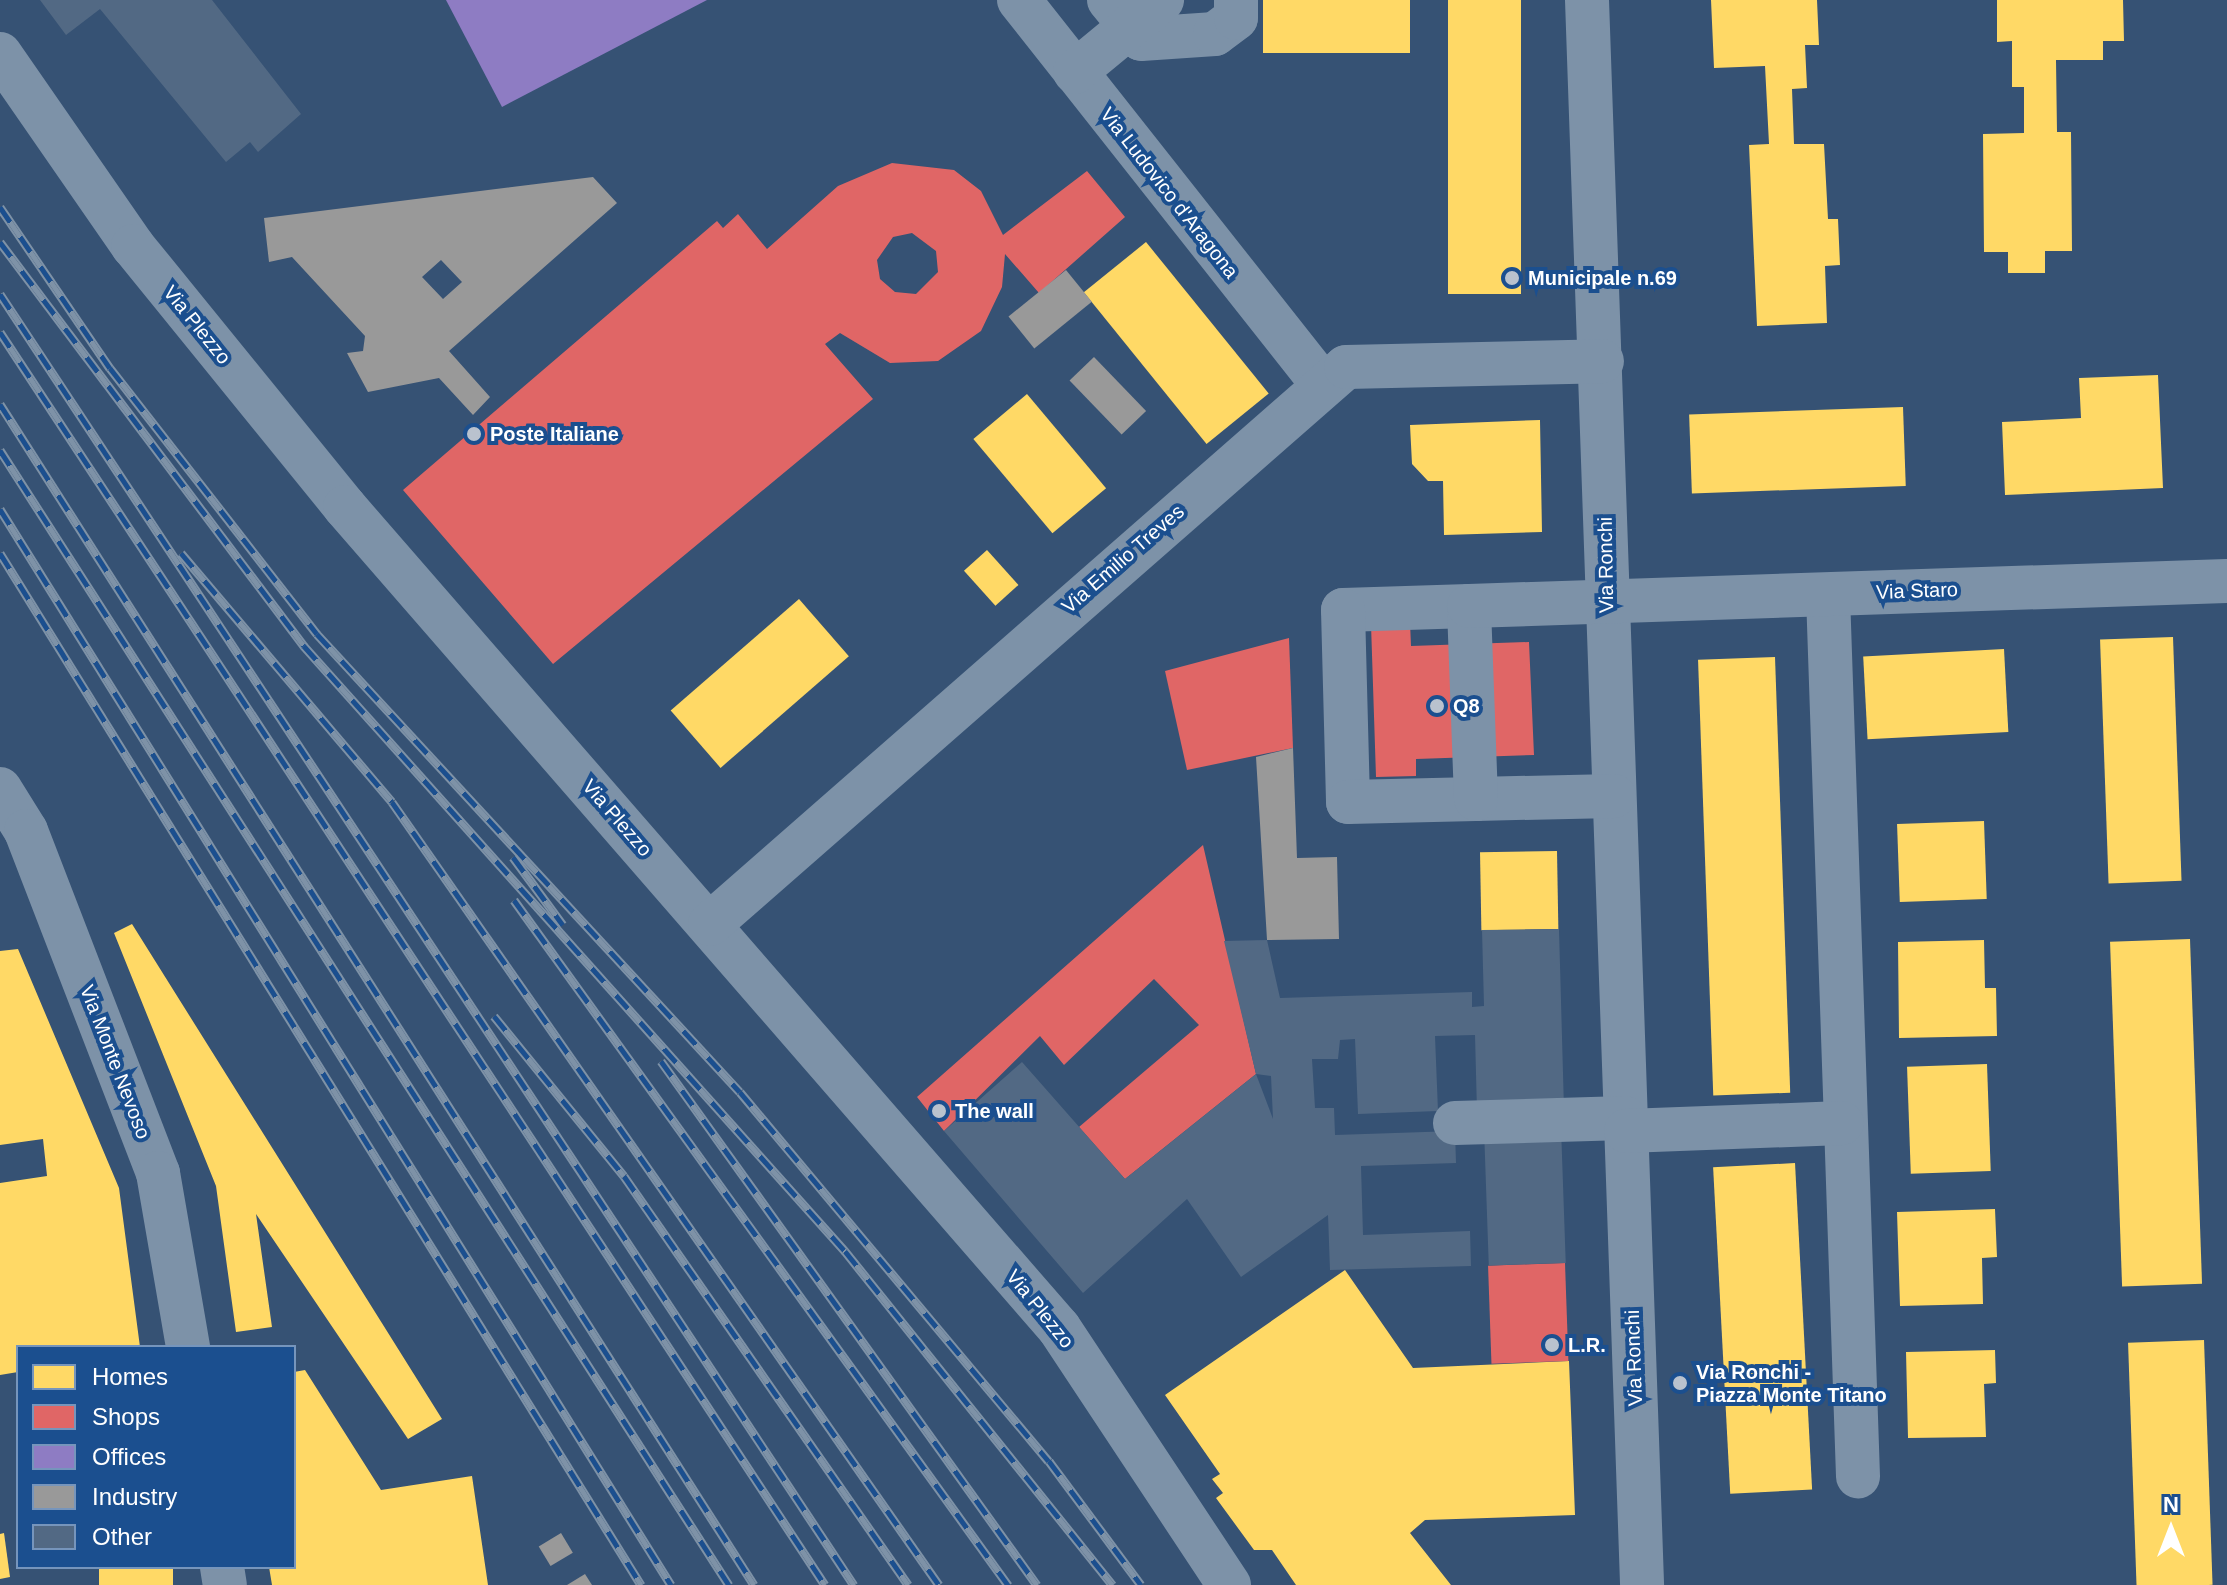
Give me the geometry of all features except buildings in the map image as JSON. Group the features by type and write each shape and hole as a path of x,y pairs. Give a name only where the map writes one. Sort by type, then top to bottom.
{"street":[{"name":"Via Ludovico d'Aragona","path":"1019,0 1322,383"},
{"path":"1133,9 1141,39 1215,34 1236,18 1236,0"},
{"name":"Via Ronchi","path":"1587,0 1602,361 1607,602 1642,1585"},
{"path":"1075,72 1133,9"},
{"name":"Via Plezzo","path":"0,54 133,246 335,495 1059,1328 1229,1585"},
{"name":"Via Emilio Treves","path":"710,924 1322,383 1346,367 1602,361"},
{"name":"Via Staro","path":"1476,799 1348,802 1343,610 2227,581"},
{"path":"1828,595 1842,1123 1858,1476"},
{"path":"1469,606 1476,799 1614,796"},
{"name":"Via Monte Nevoso","path":"0,789 26,831 158,1173 188,1345"},
{"path":"1455,1123 1842,1123"}],"railway":[{"path":"0,207 110,368 317,634 740,1092 1049,1461 1141,1585"},
{"path":"0,242 304,646 845,1251 1113,1585"},
{"path":"0,294 854,1585"},
{"path":"0,332 825,1585"},
{"path":"0,404 754,1585"},
{"path":"0,450 729,1585"},
{"path":"0,509 671,1585"},
{"path":"0,553 641,1585"},
{"path":"181,553 392,802 939,1585"},
{"path":"513,857 563,925"},
{"path":"514,900 1008,1585"},
{"path":"494,1016 624,1176 908,1585"},
{"path":"661,1061 1037,1585"}],"place":[{"name":"Municipale n.69","path":"1512,278"},
{"name":"Poste Italiane","path":"474,434"},
{"name":"Q8","path":"1437,706"},
{"name":"The wall","path":"939,1111"},
{"name":"L.R.","path":"1552,1345"},
{"name":"Via Ronchi - Piazza Monte Titano","path":"1680,1383"}]}
